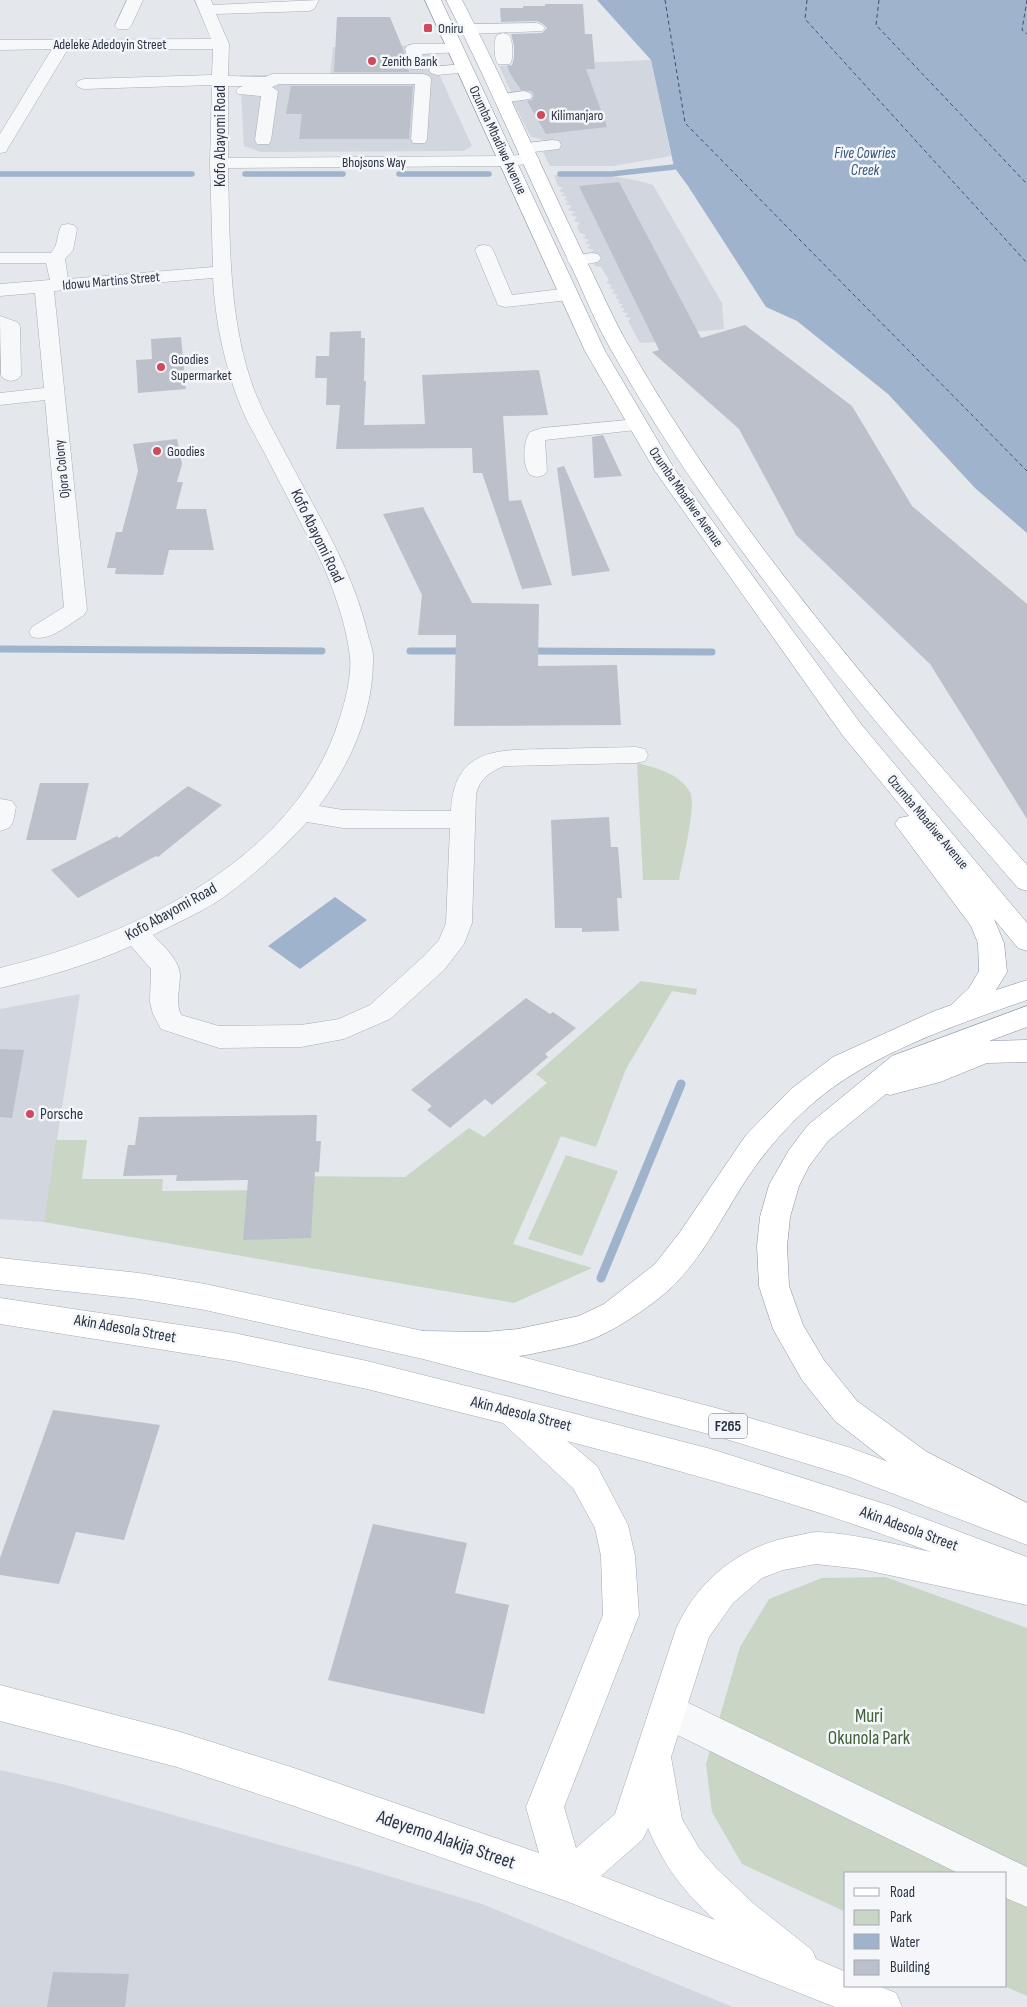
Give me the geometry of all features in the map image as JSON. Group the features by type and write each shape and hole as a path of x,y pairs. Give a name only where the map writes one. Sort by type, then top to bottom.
{"main road":[{"name":"Ozumba Mbadiwe Avenue","path":"433,0 462,39 498,68 501,98 527,153 584,259 621,349 688,459 781,590 868,698 1027,882"},
{"name":"Ozumba Mbadiwe Avenue","path":"454,0 462,39 464,69 595,352 665,471 852,730 1027,941"},
{"path":"852,730 908,825 983,923 991,943 993,972 979,995 958,1013"},
{"path":"0,1271 139,1286 205,1296 423,1345 485,1346 518,1343 586,1328 615,1313 666,1273 691,1241 756,1143 801,1097 843,1065 958,1013 1027,990"},
{"path":"1027,1016 902,1064 818,1133 799,1158 784,1185 775,1217 772,1246 774,1286 789,1329 813,1370 846,1410 915,1462 1027,1520"},
{"path":"874,1088 930,1074 985,1052 1027,1050"},
{"name":"Akin Adesola Street","path":"0,1311 234,1347 367,1375 510,1411 711,1464 888,1520 1027,1573"},
{"name":"F265","path":"423,1345 716,1422 848,1462 1027,1529"},
{"path":"510,1411 585,1477 611,1525 618,1556 621,1615 546,1807 566,1882 630,1826 694,1629 721,1591 750,1567 782,1554 816,1548 861,1553 1027,1589"},
{"name":"Adeyemo Alakija Street","path":"0,1702 186,1752 294,1787 566,1882 814,1978 882,2007"},
{"path":"653,1755 657,1792 664,1823 680,1854 704,1884 814,1978"}],"street":[{"path":"123,26 135,0"},
{"path":"205,5 309,6 311,0"},
{"name":"Kofo Abayomi Road","path":"0,978 37,969 99,949 135,933 207,895 271,845 302,812 325,780 345,741 356,705 362,659 353,620 336,569 252,409 240,377 224,305 219,163 221,44 205,5"},
{"path":"498,68 500,27"},
{"path":"417,66 413,49 462,39 500,27 536,33"},
{"path":"428,41 462,39"},
{"name":"Adeleke Adedoyin Street","path":"0,45 63,45 163,52 221,44"},
{"path":"0,148 63,45"},
{"path":"437,70 464,69"},
{"path":"263,140 272,79 423,79 419,139"},
{"path":"84,84 271,86"},
{"path":"501,98 524,96"},
{"name":"Bhojsons Way","path":"219,163 507,161 553,145"},
{"path":"0,258 56,258 64,250 68,229"},
{"path":"484,250 505,300 569,294"},
{"name":"Ojora Colony","path":"40,632 76,610 55,393 52,285 56,258"},
{"name":"Idowu Martins Street","path":"0,290 222,272"},
{"path":"0,322 10,326 12,375"},
{"path":"0,399 55,393"},
{"path":"537,471 535,440 537,436 638,425"},
{"path":"135,933 159,959 166,972 163,992 164,1009 172,1022 220,1037 301,1036 344,1029 380,1012 434,963 451,944 459,923 464,794 466,782 474,773 486,764 501,758 636,755"},
{"path":"302,812 343,819 464,820"},
{"path":"668,1712 996,1872"},
{"path":"1007,1878 1027,1888"}],"shaded area":[{"path":"430,45 439,74 472,146 464,151 260,152 244,146 240,75 330,75 333,47"},
{"path":"651,60 671,156 613,166 550,166 543,152 553,148 552,142 531,137 512,100 512,94 499,66"},
{"path":"554,175 611,176 653,185 722,303 724,329 671,334 673,341 640,343 628,321 631,318 625,317 628,313 622,312 625,309 620,307 623,304 617,303 620,300 615,298 618,295 612,293 615,290 609,288 612,285 606,283 609,280 601,267 595,266 590,253 594,250 587,248 591,245 585,243 589,240 583,238 586,235 580,233 577,226 580,223 574,221 577,217 571,215 575,212 568,210 572,206 565,204 569,201 564,200 567,197 561,195 565,193 559,191 563,188 558,186"},
{"name":"Porsche","path":"80,994 44,1222 0,1219 0,1009"},
{"path":"0,1770 66,1785 355,1866 482,1904 733,2007 0,2007"}],"green space":[{"path":"637,763 666,772 680,780 690,792 692,809 679,880 643,880"},
{"path":"641,981 697,989 696,995 672,991 626,1069 596,1147 561,1136 513,1244 592,1268 514,1303 44,1222 56,1140 87,1140 82,1179 163,1179 162,1191 275,1190 277,1176 405,1177 469,1128 484,1137 547,1083 536,1074"},
{"path":"566,1155 618,1171 582,1256 528,1239"},
{"name":"Muri Okunola Park","path":"885,1577 1027,1628 1027,1996 1006,1987 1007,1872 844,1872 844,1911 742,1864 712,1812 706,1764 740,1647 769,1599 822,1578"}],"water":[{"name":"Five Cowries Creek","path":"597,0 1027,0 1027,533 975,488 888,394 797,321 766,307 674,167 651,60"},
{"path":"335,897 367,920 300,969 268,946"}],"building":[{"path":"545,4 583,4 585,34 592,34 595,69 586,69 607,127 546,134 527,101 532,100 534,95 531,91 521,90 511,75 507,66 512,65 514,58 514,45 511,34 542,33 547,28 537,21 501,22 500,8 523,8 523,6 545,6"},
{"path":"337,17 390,17 403,49 409,72 334,72"},
{"path":"291,86 413,86 409,139 299,139 302,114 286,114"},
{"path":"619,182 701,338 745,325 852,406 912,506 1027,604 1027,819 930,664 796,535 739,429 652,352 659,350 579,186"},
{"path":"361,331 361,338 365,338 364,425 425,424 422,375 539,370 548,415 503,416 509,501 521,500 552,585 522,589 482,473 473,473 472,448 336,449 340,405 326,405 327,378 315,378 316,356 329,356 330,332"},
{"name":"Goodies Supermarket","path":"181,337 186,389 138,393 136,360 152,359 151,339"},
{"path":"603,435 622,476 594,478 592,437"},
{"path":"177,439 182,464 177,482 183,482 176,509 206,509 214,550 169,550 163,575 115,574 116,568 107,568 116,532 122,532 138,471 133,444"},
{"path":"564,466 610,571 572,576 557,468"},
{"path":"423,507 472,603 539,604 538,666 617,665 621,725 454,726 456,635 418,635 422,595 383,514"},
{"path":"40,783 89,783 76,840 26,840"},
{"path":"188,786 222,805 158,857 156,856 78,898 51,870 117,836 119,838"},
{"path":"609,817 611,847 618,847 622,898 617,898 619,931 582,932 582,928 555,928 551,820"},
{"path":"526,998 550,1014 553,1012 576,1028 545,1054 548,1057 492,1105 485,1099 450,1128 427,1110 432,1106 411,1090"},
{"path":"0,1049 24,1050 12,1118 0,1117"},
{"path":"317,1115 316,1141 321,1141 319,1172 315,1172 311,1238 243,1240 248,1180 176,1181 177,1175 123,1176 128,1145 135,1145 139,1117"},
{"path":"53,1410 160,1425 124,1540 76,1532 59,1584 0,1575 0,1558"},
{"path":"373,1524 467,1543 455,1593 509,1605 484,1714 328,1680"},
{"path":"53,1972 129,1974 125,2007 47,2007"}],"waterway":[{"path":"560,174 611,174 674,167"},
{"path":"0,174 192,174"},
{"path":"245,174 343,174"},
{"path":"399,174 489,174"},
{"path":"0,649 322,651"},
{"path":"410,651 467,651"},
{"path":"528,651 712,652"},
{"path":"601,1278 681,1084"}],"ferry route":[{"path":"665,0 685,123 1027,471"},
{"path":"807,0 805,19 1027,263"},
{"path":"879,0 876,25 1027,184"},
{"path":"1027,0 1022,30 1027,34"}],"place":[{"name":"Oniru","path":"428,28"},
{"name":"Zenith Bank","path":"372,61"},
{"name":"Kilimanjaro","path":"541,115"},
{"name":"Goodies Supermarket","path":"161,367"},
{"name":"Goodies","path":"157,451"},
{"name":"Porsche","path":"30,1114"}]}
